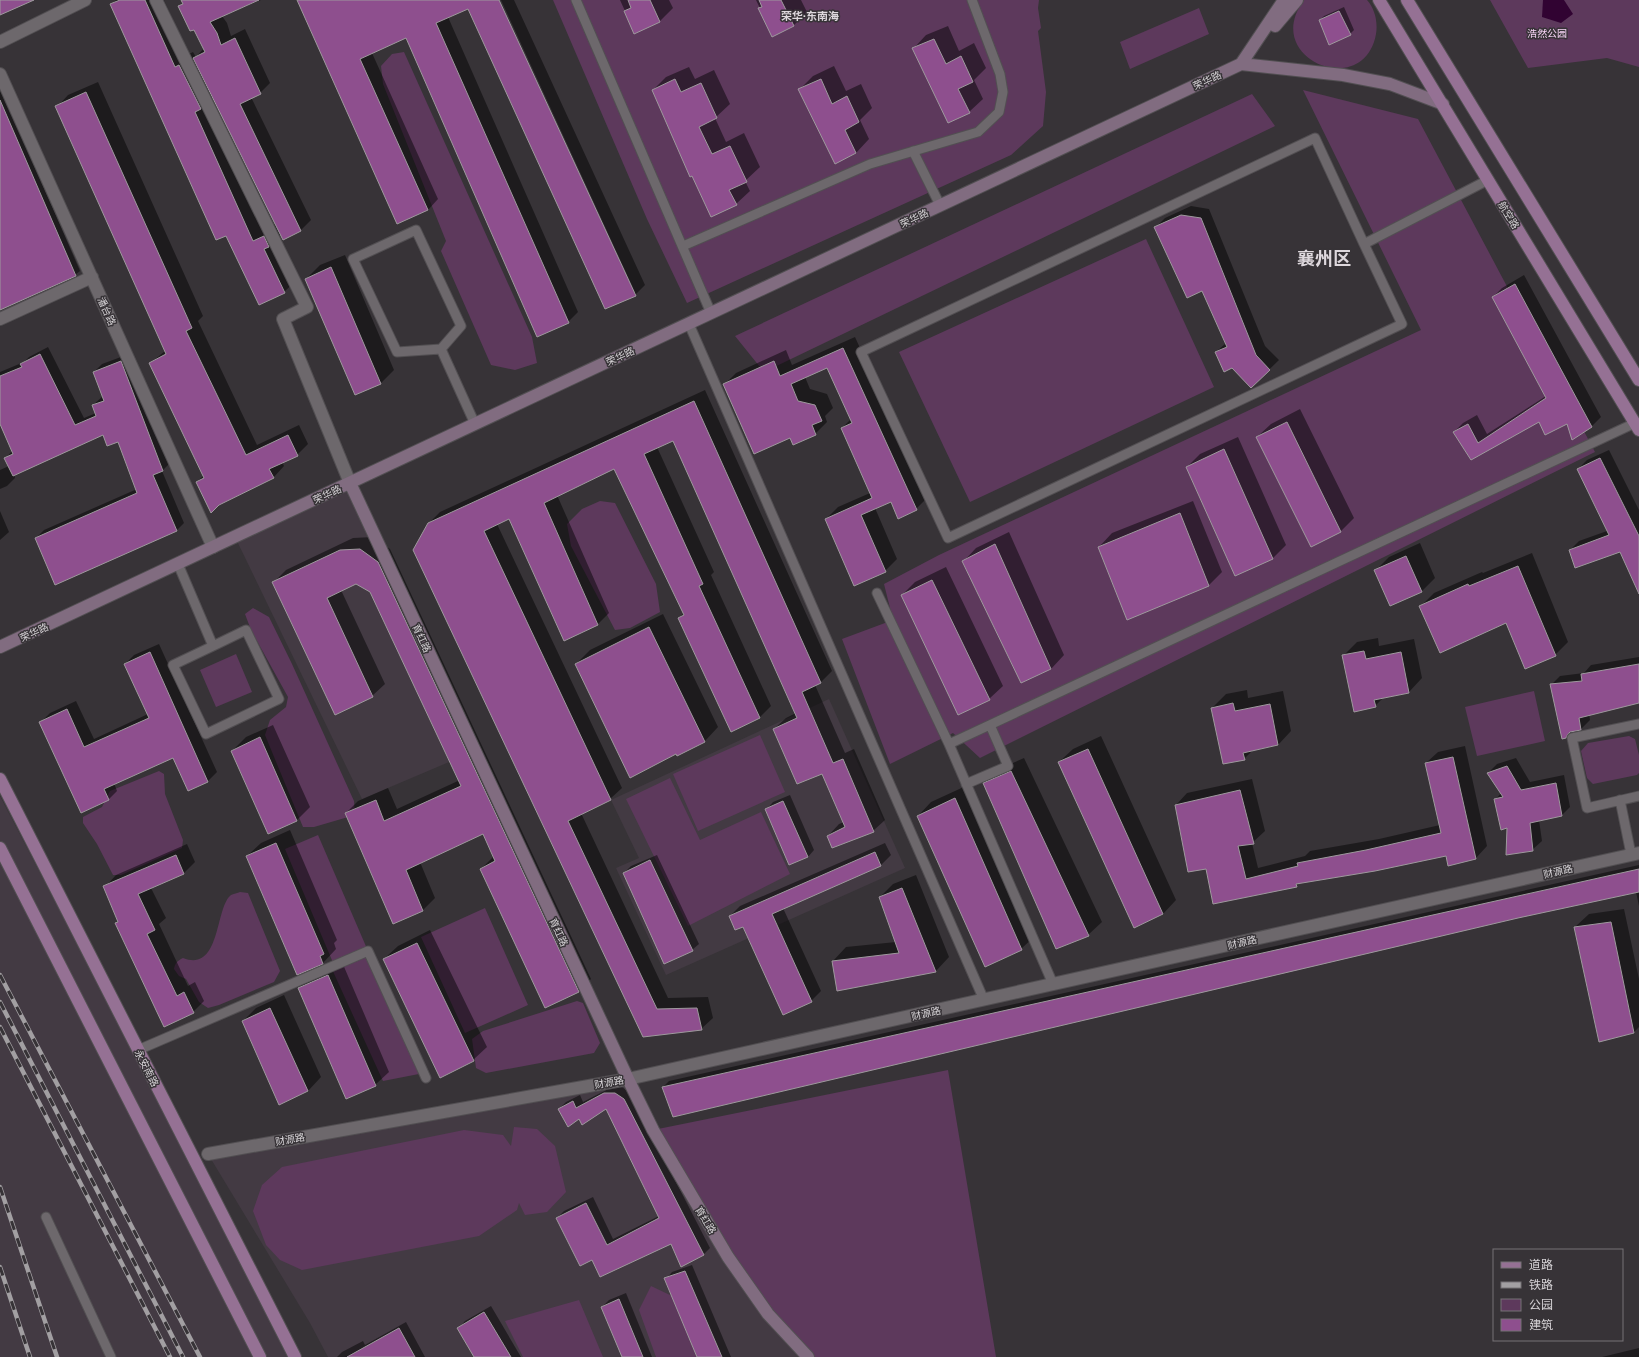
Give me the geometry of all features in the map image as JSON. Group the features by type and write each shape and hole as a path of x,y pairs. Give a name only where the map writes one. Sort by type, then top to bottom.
{"main road":[{"path":"1241,64 1284,0"},
{"path":"1241,64 1297,0"},
{"name":"航空路","path":"1379,0 1637,426"},
{"path":"1407,0 1639,380"},
{"name":"荣华路","path":"0,648 1241,64"},
{"path":"1241,64 1343,75 1390,84 1443,104"},
{"name":"育红路","path":"350,483 653,1130 728,1257 768,1314 808,1357"},
{"name":"永安南路","path":"0,779 295,1357"},
{"path":"0,848 260,1357"}],"street":[{"path":"0,42 86,0"},
{"path":"156,0 307,307 283,319 350,483"},
{"name":"潘台路","path":"0,74 213,547"},
{"path":"0,319 92,277"},
{"name":"财源路","path":"208,1154 628,1079 1635,854"}],"lane":[{"path":"576,0 711,313"},
{"path":"683,246 864,166 978,132 999,112 1004,92 1000,74 972,0"},
{"path":"1315,138 1364,244 1402,324 948,538 861,352 1315,138"},
{"path":"912,151 940,205"},
{"path":"1364,244 1488,180"},
{"path":"416,230 461,326 441,349 397,352 353,259 416,230"},
{"path":"689,324 984,1000"},
{"path":"441,349 475,424"},
{"path":"949,744 1637,426"},
{"path":"178,564 213,646"},
{"path":"877,593 949,744 1053,984"},
{"path":"246,630 279,699 206,734 173,665 213,646 246,630"},
{"path":"1639,724 1572,738 1587,808 1639,796"},
{"path":"966,784 1008,766 990,725"},
{"path":"1620,800 1635,854"},
{"path":"138,1050 368,951 426,1078"},
{"path":"46,1217 111,1357"}],"shaded area":[{"path":"1543,0 1564,0 1573,14 1561,23 1542,17"},
{"path":"350,483 475,751 362,799 235,537"},
{"path":"829,699 905,868 666,975 616,868 639,858 611,800"},
{"path":"0,796 292,1357 0,1357"},
{"path":"628,1079 653,1130 808,1357 328,1357 310,1323 208,1154"}],"green space":[{"path":"553,0 1039,0 1038,8 1041,28 1038,31 1046,92 1043,126 1011,155 687,303 647,219"},
{"path":"1304,0 1367,0 1374,12 1377,25 1376,34 1368,54 1354,65 1336,68 1319,64 1304,54 1295,40 1294,21"},
{"name":"浩然公园","path":"1490,0 1639,0 1639,67 1607,58 1528,68"},
{"path":"1199,8 1209,34 1130,69 1120,42"},
{"path":"404,52 532,337 537,363 515,370 491,365 441,251 446,241 383,84 381,66 392,54"},
{"path":"1303,90 1418,119 1595,452 980,758 953,733 890,764 842,639 893,620 884,584 939,555 1421,330"},
{"path":"1252,94 1275,126 764,372 735,336"},
{"path":"1146,239 1214,387 970,502 899,352"},
{"path":"600,501 615,503 656,584 660,612 630,628 615,630 571,546 567,524 582,509"},
{"path":"253,608 269,617 354,801 355,815 314,827 303,827 265,735 270,720 286,707 288,697 251,630 245,614"},
{"path":"236,654 252,692 216,707 200,670"},
{"path":"1534,691 1545,741 1477,756 1465,707"},
{"path":"760,735 785,792 698,831 673,774"},
{"path":"1629,736 1635,739 1639,755 1639,773 1637,775 1593,784 1587,778 1581,751 1588,743"},
{"path":"159,771 164,774 165,794 183,840 182,848 121,875 113,875 97,844 83,823 83,817 102,807 110,791"},
{"path":"670,778 700,840 761,812 790,874 688,926 626,799"},
{"path":"318,835 368,951 424,1073 383,1081 331,967 334,965 285,849"},
{"path":"240,892 248,893 280,971 274,982 219,1005 208,1008 199,1002 186,979 179,976 174,967 179,960 183,958 195,960 204,956 211,948 226,902 231,895"},
{"path":"485,908 528,1005 465,1033 421,937"},
{"path":"577,1001 583,1003 600,1043 594,1053 486,1073 476,1068 472,1039 483,1031"},
{"path":"948,1070 996,1357 808,1357 768,1314 653,1130"},
{"path":"514,1127 537,1129 555,1146 566,1192 547,1212 525,1215 519,1203 517,1210 479,1236 302,1270 280,1260 266,1245 253,1211 262,1185 282,1167 464,1130 503,1135 511,1146"},
{"path":"651,1286 672,1296 697,1357 656,1357 639,1310"},
{"path":"579,1300 603,1357 523,1357 505,1321"}],"building":[{"path":"0,0 34,0 0,15"},
{"path":"120,0 145,0 175,67 179,65 201,109 195,112 253,241 264,236 269,247 264,249 285,293 259,305 226,236 216,240 110,4"},
{"path":"181,0 259,0 210,22 217,33 221,45 235,38 261,94 240,104 301,231 283,240 193,58 205,52 194,30 190,31 178,6 183,4"},
{"path":"297,0 499,0 636,296 605,309 468,9 436,23 569,323 537,337 406,38 360,59 428,210 397,224"},
{"path":"628,0 650,0 660,22 634,34 624,11 631,8"},
{"path":"759,0 781,0 794,26 772,37 758,8 762,7"},
{"path":"1339,11 1351,35 1329,45 1319,20"},
{"path":"934,39 946,64 961,56 973,82 958,89 970,113 948,123 912,48"},
{"path":"675,79 681,92 701,83 717,118 699,127 712,154 730,146 747,182 729,190 737,205 711,217 692,176 690,177 652,90"},
{"path":"821,79 832,104 847,96 859,122 845,130 856,153 835,164 798,89"},
{"path":"86,92 192,328 186,331 246,455 288,435 298,456 269,469 274,478 219,505 211,513 196,482 204,478 149,363 166,354 55,106"},
{"path":"0,100 76,276 0,310"},
{"path":"1181,215 1201,218 1256,355 1270,370 1251,388 1232,368 1224,372 1215,352 1227,347 1202,291 1187,298 1154,227"},
{"path":"331,267 381,384 355,395 305,279"},
{"path":"1515,284 1592,427 1572,440 1567,424 1545,435 1539,422 1471,460 1453,432 1468,424 1478,443 1546,398 1492,297"},
{"path":"843,348 917,510 898,519 891,502 861,515 886,572 854,586 825,519 872,498 841,428 852,423 827,368 791,384 798,401 815,405 822,421 812,425 816,435 793,445 790,438 754,454 723,384 774,361 780,376"},
{"path":"40,354 75,425 96,416 92,405 104,401 93,372 121,361 163,471 153,475 177,531 55,585 35,538 137,493 118,442 107,446 103,435 13,476 4,458 13,454 0,424 0,376 22,367 20,364"},
{"path":"694,401 821,683 802,692 833,763 843,759 874,832 832,848 827,836 845,827 822,774 797,784 773,729 797,718 673,441 644,454 703,584 699,586 760,718 731,732 678,618 684,615 614,469 544,503 598,625 564,641 509,519 484,531 611,800 568,821 657,1009 697,1008 702,1030 643,1037 413,550 428,523"},
{"path":"1287,422 1341,532 1311,547 1256,437"},
{"path":"1224,449 1273,559 1235,576 1186,467"},
{"path":"1600,458 1639,536 1639,594 1620,552 1575,568 1569,550 1609,535 1577,469"},
{"path":"1180,513 1209,586 1127,620 1098,547"},
{"path":"995,544 1051,669 1021,683 962,561"},
{"path":"360,549 378,562 579,992 545,1008 480,869 495,861 483,834 406,870 423,911 393,924 345,813 376,800 384,821 461,786 370,592 356,584 327,598 373,697 335,715 272,582 340,550"},
{"path":"1406,556 1422,592 1390,606 1374,570"},
{"path":"1518,566 1556,656 1525,669 1506,623 1440,653 1419,606 1468,584 1469,586"},
{"path":"932,580 990,700 958,715 901,595"},
{"path":"649,627 705,742 677,756 676,754 630,778 575,664"},
{"path":"1364,651 1366,659 1401,652 1409,693 1374,700 1376,707 1354,712 1342,655"},
{"path":"150,652 208,782 188,791 173,758 104,789 109,800 81,813 39,722 67,709 84,747 149,718 124,664"},
{"path":"1639,664 1639,703 1579,718 1581,730 1570,732 1566,738 1562,739 1550,684 1582,681 1581,674"},
{"path":"1233,703 1235,711 1270,704 1278,745 1243,753 1245,760 1223,764 1211,708"},
{"path":"260,737 297,821 268,834 231,751"},
{"path":"1088,749 1163,914 1134,928 1058,762"},
{"path":"1453,757 1476,859 1448,866 1446,856 1375,871 1296,884 1297,887 1213,904 1206,869 1188,872 1175,805 1240,790 1254,844 1238,846 1246,879 1298,866 1297,863 1366,850 1441,833 1425,763"},
{"path":"1507,766 1521,790 1556,783 1562,816 1530,823 1533,851 1506,855 1507,828 1501,830 1494,799 1503,797 1487,773"},
{"path":"1011,771 1089,936 1056,949 983,783"},
{"path":"955,798 1022,950 985,967 917,816"},
{"path":"783,801 808,857 789,865 765,809"},
{"path":"276,843 324,954 320,956 323,964 297,975 246,856"},
{"path":"875,852 881,866 772,914 812,1002 783,1015 743,927 735,930 729,916"},
{"path":"176,855 184,874 138,894 155,930 147,934 177,996 184,992 194,1013 164,1027 115,923 118,922 103,886"},
{"path":"650,860 693,951 664,964 623,873"},
{"path":"1639,869 1639,892 1518,918 673,1117 662,1087"},
{"path":"902,888 936,972 837,991 832,961 899,953 879,897"},
{"path":"1611,922 1634,1033 1599,1042 1574,927"},
{"path":"417,943 474,1061 440,1078 383,959"},
{"path":"328,975 376,1086 346,1099 298,988"},
{"path":"270,1008 308,1091 279,1105 242,1021"},
{"path":"604,1093 615,1093 624,1099 704,1255 681,1267 671,1244 600,1277 592,1260 580,1266 556,1218 586,1203 607,1245 659,1218 606,1109 582,1125 579,1119 568,1127 558,1109 573,1101 576,1108"},
{"path":"685,1271 722,1357 697,1357 664,1278"},
{"path":"619,1299 643,1357 622,1357 601,1307"},
{"path":"484,1312 511,1357 474,1357 457,1328"},
{"path":"399,1328 415,1357 347,1357"}],"railway":[{"path":"0,975 200,1357"},
{"path":"0,1002 183,1357"},
{"path":"0,1027 170,1357"},
{"path":"0,1187 57,1357"},
{"path":"0,1267 30,1357"}],"district":[{"name":"荣华·东南海","path":"810,16"},
{"name":"襄州区","path":"1324,259"}]}
